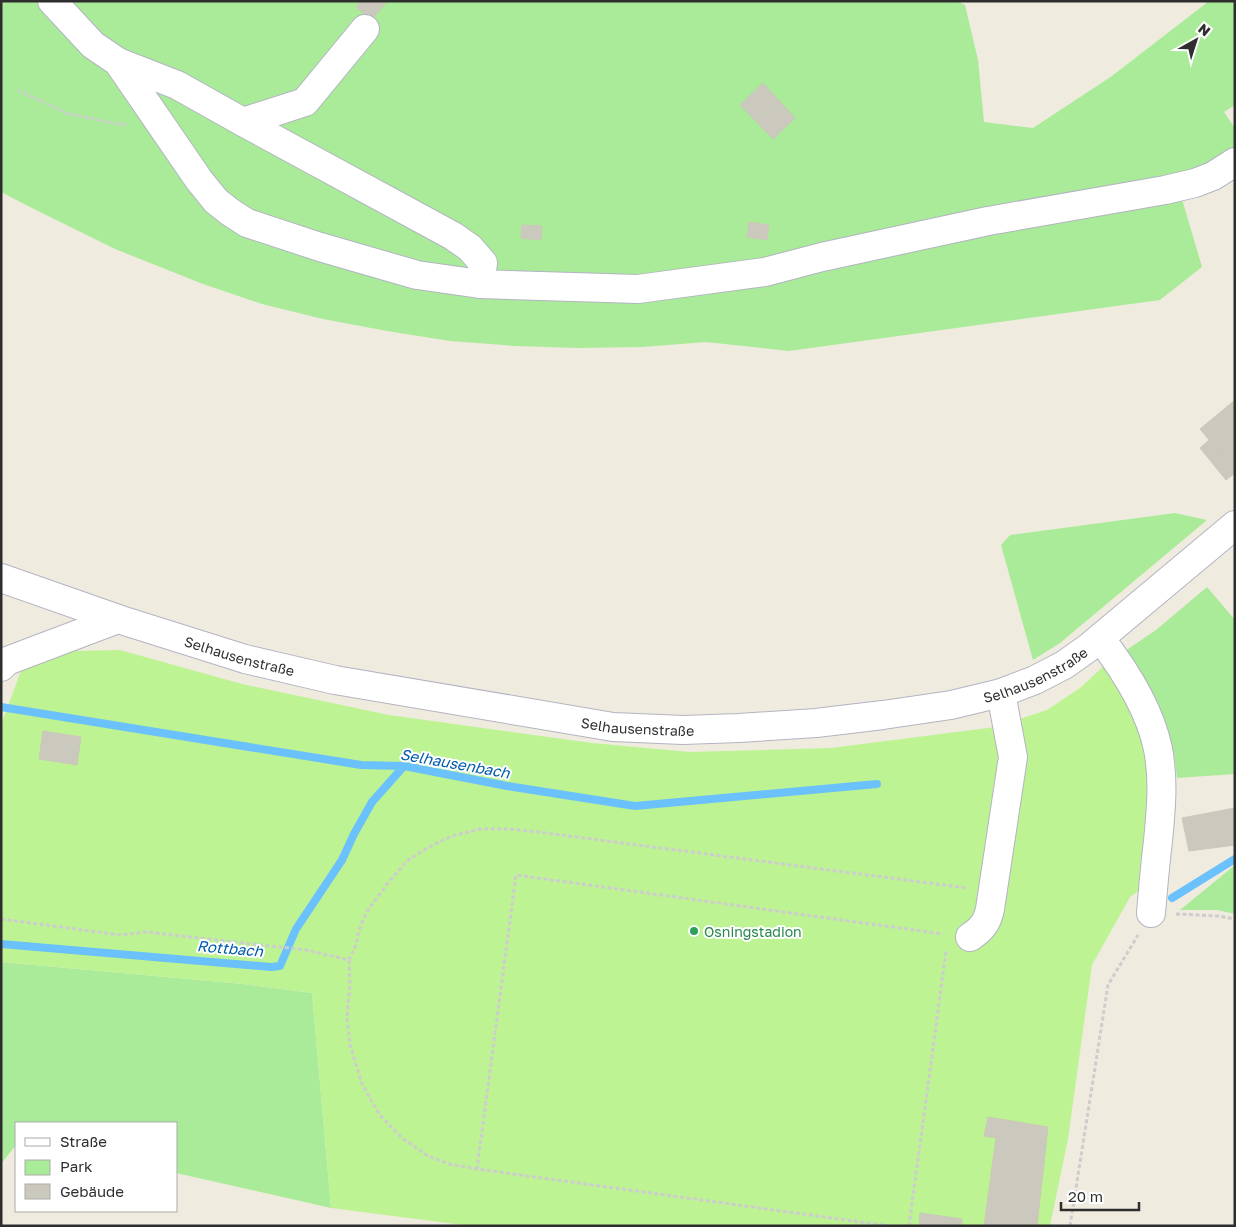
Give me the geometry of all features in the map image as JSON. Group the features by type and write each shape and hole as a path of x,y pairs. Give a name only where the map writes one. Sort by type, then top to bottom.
{"street":[{"path":"52,1 93,45 118,62 177,85 453,236 470,248 483,263 480,284"},
{"path":"243,122 305,102 365,29"},
{"path":"118,62 199,180 216,201 247,223 320,247 417,275 480,284 638,289 764,272 822,257 988,221 1165,190 1213,176 1235,162"},
{"name":"Selhausenstraße","path":"1,578 118,619 245,659 335,680 614,727 683,730 739,728 816,723 951,705 1001,693 1035,680 1064,665 1100,638 1235,525"},
{"path":"1,667 7,660 118,619"},
{"path":"1100,638 1119,663 1134,691 1151,725 1158,750 1162,792 1151,913"},
{"path":"955,939 978,931 987,921 994,891 1013,757 1001,693"}],"path":[{"path":"18,90 66,113 122,124 130,122 136,116 141,108 141,95"},
{"path":"890,1226 477,1169 450,1164 428,1156 402,1138 379,1114 362,1084 350,1045 347,1018 350,984 349,960 366,913 407,861 429,847 452,836 480,829 538,832 994,891"},
{"path":"477,1169 516,875 955,939 909,1226"},
{"path":"1070,1226 1108,985 1151,913 1218,916 1235,919"},
{"path":"1,919 120,935 146,932 306,950 349,960"}],"green space":[{"path":"1,1 957,1 965,5 978,60 984,122 1033,128 1112,76 1209,1 1235,1 1235,105 1224,112 1235,128 1235,147 1196,173 1216,190 1182,199 1202,267 1160,300 789,351 706,342 642,347 578,348 450,341 323,319 262,304 203,284 115,249 1,192"},
{"path":"1175,513 1207,520 1060,643 1033,660 1001,545 1010,535"},
{"path":"1207,587 1235,620 1235,774 1177,778 1174,753 1125,651 1156,630"},
{"name":"Osningstadion","path":"120,650 242,684 389,715 592,743 690,752 831,748 996,727 1047,710 1080,688 1108,662 1154,757 1142,888 1130,897 1092,965 1068,1139 1050,1226 471,1226 331,1208 312,993 243,984 1,962 1,725 22,668 74,651"},
{"path":"1235,865 1235,914 1217,910 1180,910"},
{"path":"1,962 243,984 312,993 331,1208 178,1173 178,1122 15,1122 15,1146 1,1164"}],"building":[{"path":"361,1 387,1 372,20 356,7"},
{"path":"763,83 795,118 773,139 740,105"},
{"path":"749,222 769,225 767,240 747,237"},
{"path":"522,225 542,226 541,240 521,238"},
{"path":"1235,400 1235,461 1230,465 1200,429"},
{"path":"1209,440 1230,465 1235,461 1235,473 1226,480 1200,448"},
{"path":"43,731 81,737 77,765 39,759"},
{"path":"1235,808 1235,845 1189,851 1182,818"},
{"path":"988,1117 1048,1127 1037,1226 984,1226 996,1138 984,1136"},
{"path":"920,1213 962,1219 962,1226 919,1226"}],"waterway":[{"name":"Selhausenbach","path":"1,707 361,765 404,766 507,786 635,806 877,784"},
{"name":"Rottbach","path":"1,944 271,967 280,966 296,929 342,860 372,802 404,766"},
{"name":"Selhausenbach","path":"1172,898 1235,859"}],"place":[{"name":"Osningstadion","path":"694,931"}]}
